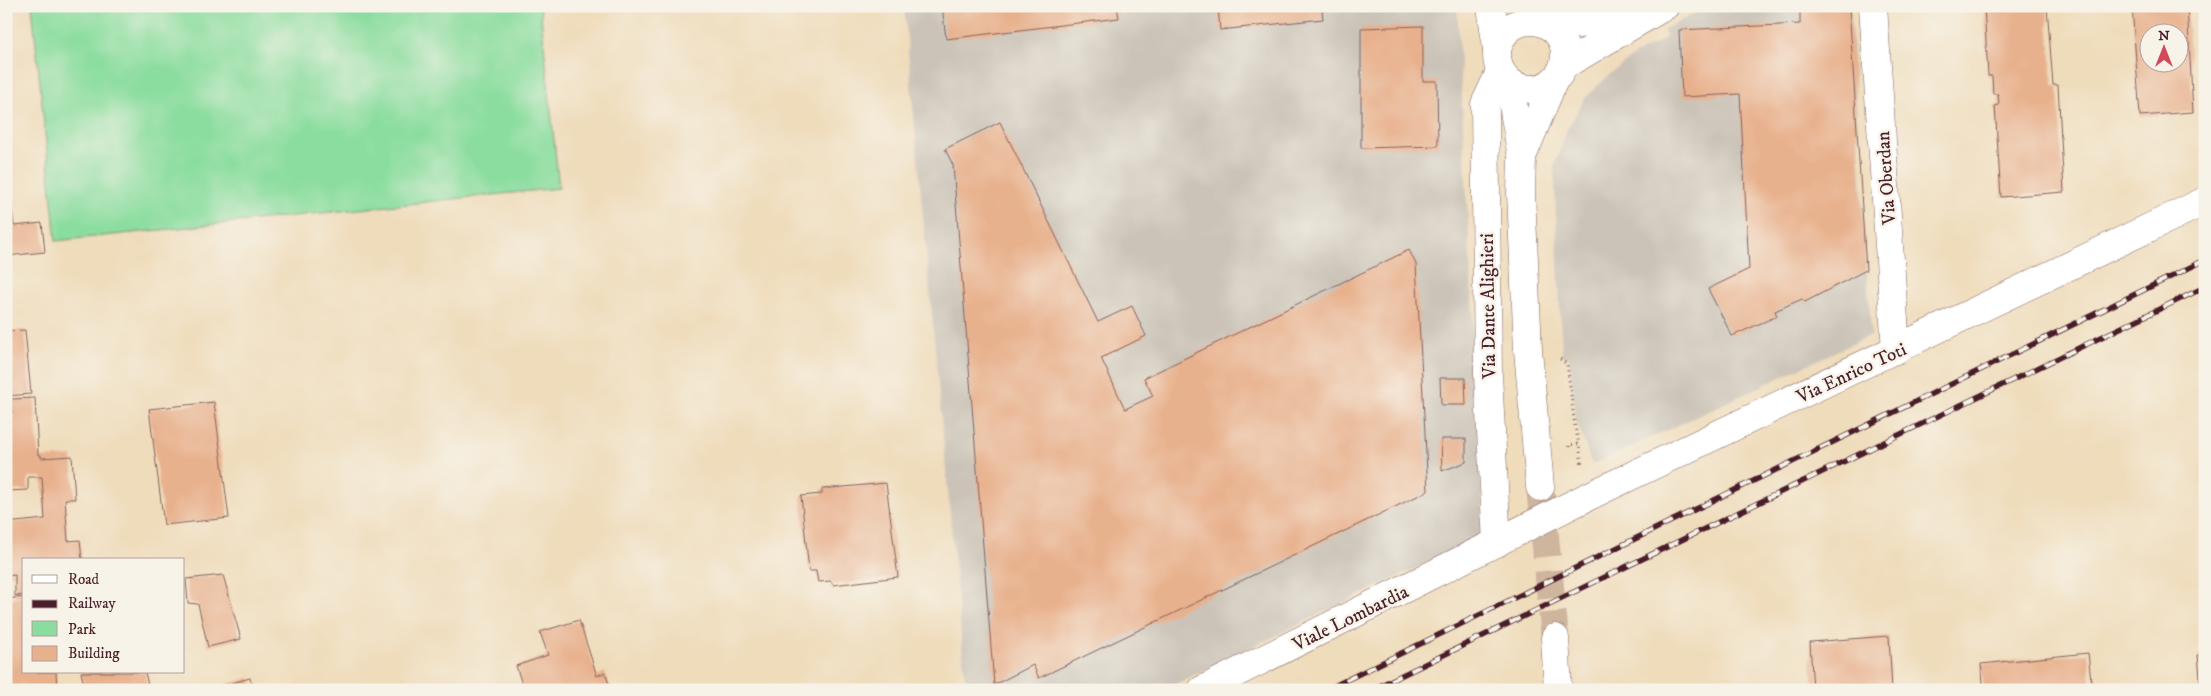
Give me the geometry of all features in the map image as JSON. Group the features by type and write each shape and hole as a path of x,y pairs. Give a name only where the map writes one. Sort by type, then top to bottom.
{"street":[{"name":"Via Dante Alighieri","path":"1491,6 1502,68 1522,157 1520,193 1528,350 1540,487"},
{"path":"1502,68 1518,87 1537,89 1640,20 1665,6"},
{"name":"Via Oberdan","path":"1873,6 1896,350"},
{"name":"Via Dante Alighieri","path":"1497,543 1488,375 1485,104 1502,68 1500,39 1507,30 1516,24 1536,18 1558,34 1563,44 1565,55 1522,157"},
{"path":"1536,18 1640,20"},
{"path":"2180,213 2205,183"},
{"name":"Via Enrico Toti","path":"1497,543 1585,498 2205,201"},
{"name":"Viale Lombardia","path":"1202,690 1497,543"},
{"path":"1555,638 1558,690"}],"path":[{"path":"1559,349 1559,359 1567,364 1575,427 1580,444"}],"shaded area":[{"path":"904,6 1457,6 1484,535 1163,690 966,690"},
{"path":"1710,6 1850,6 1871,335 1592,465 1576,420 1569,357 1562,356 1554,167 1567,130 1585,98 1610,74 1635,55 1666,38 1664,29"}],"green space":[{"path":"32,6 540,6 559,188 56,241"}],"building":[{"path":"942,6 1117,6 1119,18 946,39"},
{"path":"1218,6 1335,6 1335,9 1322,10 1323,19 1220,30"},
{"path":"1800,6 1849,6 1866,270 1805,302 1802,299 1775,311 1777,316 1732,336 1708,289 1749,269 1740,94 1682,97 1679,30 1800,24"},
{"path":"1984,6 2047,6 2053,85 2058,85 2064,192 2001,197 1995,106 1999,105 1998,94 1993,94 1992,76 1988,76"},
{"path":"2132,6 2187,6 2188,22 2138,22 2138,72 2188,72 2188,24 2193,112 2140,116"},
{"path":"1423,26 1423,81 1437,81 1438,146 1361,148 1361,28"},
{"path":"1000,122 1098,322 1132,306 1146,336 1101,358 1125,409 1153,396 1144,378 1409,250 1416,264 1428,491 1039,678 1033,665 994,685 953,165 945,149"},
{"path":"6,159 14,226 42,223 45,252 6,256"},
{"path":"25,330 31,394 6,396 6,331"},
{"path":"1440,378 1465,378 1466,405 1441,405"},
{"path":"35,398 38,455 41,455 41,458 72,456 75,499 65,499 68,541 80,540 82,558 22,558 22,595 15,596 15,575 6,576 6,523 45,519 42,477 28,477 28,490 6,491 6,457 10,457 7,414 12,413 11,399"},
{"path":"214,402 229,518 164,525 149,409"},
{"path":"1441,439 1466,439 1466,462 1442,471"},
{"path":"886,483 898,577 833,585 831,581 818,582 816,571 809,571 801,496 822,494 822,489"},
{"path":"223,575 241,639 208,647 198,604 188,603 186,579"},
{"path":"22,597 22,674 56,674 57,690 11,690 6,637 6,599"},
{"path":"579,620 597,676 605,672 611,690 524,690 516,666 548,655 540,632"},
{"path":"1889,636 1892,690 1813,690 1810,642"},
{"path":"2088,653 2092,690 1984,690 1981,664"},
{"path":"2198,655 2205,655 2205,690 2201,690"},
{"path":"81,674 145,674 149,690 85,690"},
{"path":"250,678 254,690 218,690 217,687"}],"tunnel":[{"path":"1540,487 1555,638"}],"railway":[{"path":"1326,690 2205,260"},
{"path":"1371,690 2205,287"}]}
